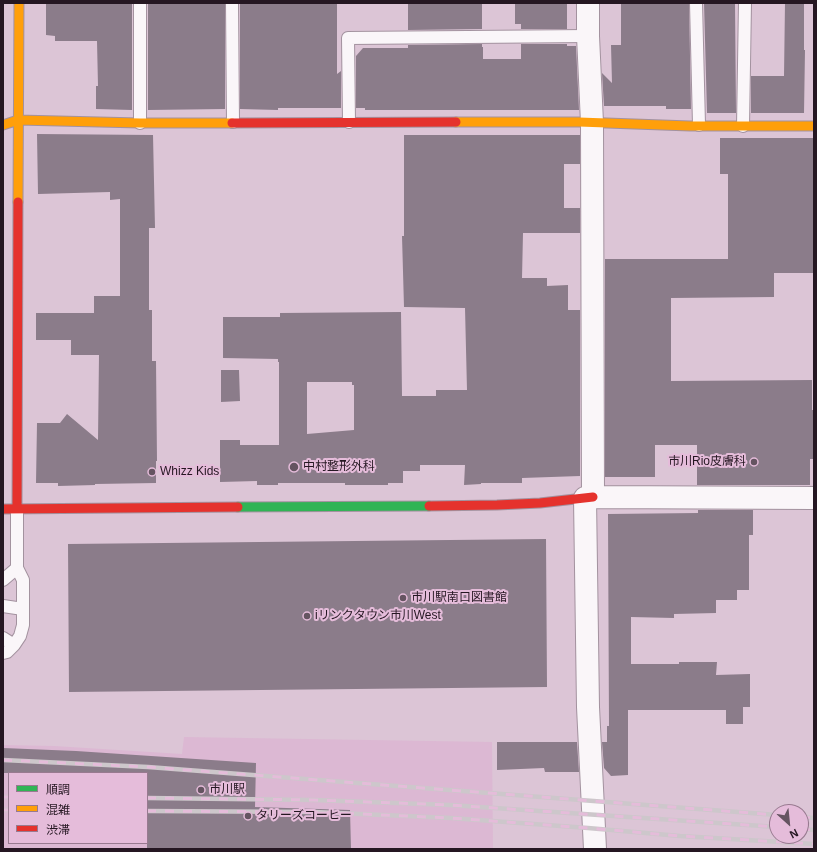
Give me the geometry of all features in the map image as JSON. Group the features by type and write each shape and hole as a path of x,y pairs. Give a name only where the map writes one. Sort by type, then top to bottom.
{"street":[{"path":"18,509 19,3"},
{"path":"588,3 592,123 588,707 596,849"},
{"path":"3,125 18,120 140,123 579,122 690,126 814,126"},
{"path":"3,509 497,505 589,497 814,498"}],"lane":[{"path":"140,3 140,123"},
{"path":"232,3 233,122"},
{"path":"696,3 699,125"},
{"path":"743,126 745,3"},
{"path":"349,122 348,38 588,36"},
{"path":"3,653 7,652 14,645 20,636 23,625 23,580 17,568 18,509"},
{"path":"3,580 17,568"},
{"path":"3,606 23,609"},
{"path":"3,638 14,645"}],"shaded area":[{"path":"184,737 492,742 493,849 3,849 3,745 54,746 182,754"}],"building":[{"path":"46,3 132,3 132,110 96,109 96,86 98,86 97,41 55,41 55,36 46,35"},
{"path":"148,3 225,3 225,109 148,110"},
{"path":"240,3 337,3 337,74 341,71 341,108 278,108 278,110 240,109"},
{"path":"408,3 482,3 482,29 408,30"},
{"path":"515,3 567,3 567,29 521,29 521,24 515,24"},
{"path":"621,3 689,3 691,109 666,109 666,106 604,106 602,73 612,83 611,45 621,45"},
{"path":"704,3 735,3 736,113 707,113"},
{"path":"785,3 804,3 804,113 751,113 751,76 784,76"},
{"path":"482,44 483,59 521,59 521,44 567,44 567,46 576,46 579,110 365,110 365,108 356,108 356,56 363,48 408,48 408,45"},
{"path":"37,134 153,135 155,228 149,228 149,310 152,310 152,361 156,361 156,483 58,486 58,483 36,483 37,423 60,423 67,414 98,440 99,355 71,355 71,340 36,340 36,313 94,313 94,296 120,296 120,199 110,200 110,192 38,194"},
{"path":"404,135 580,135 580,164 564,164 564,208 580,208 580,233 523,233 522,278 547,278 547,286 568,285 568,310 580,310 580,476 522,478 522,483 481,483 464,485 465,465 420,465 420,471 403,471 403,483 388,483 388,485 345,485 345,483 278,483 278,485 257,485 257,481 220,482 220,440 240,440 240,445 279,445 278,359 223,358 223,317 280,317 280,313 401,312 402,396 436,396 436,390 467,390 465,308 404,307 402,236 404,236","holes":["307,382 352,382 352,385 354,385 354,430 307,434"]},
{"path":"720,138 814,138 814,273 774,273 774,297 671,298 671,381 812,380 812,410 814,410 814,459 810,459 810,485 697,485 697,445 655,445 655,477 605,477 605,259 728,259 728,174 720,174"},
{"path":"221,370 239,370 240,401 221,402"},
{"path":"698,510 753,510 753,535 749,535 749,590 737,590 737,600 716,600 716,613 674,614 674,618 631,617 631,664 717,662 716,675 750,674 750,707 743,707 743,724 726,724 726,710 628,710 628,775 611,776 604,768 602,742 607,742 607,726 609,726 608,514 698,513"},
{"name":"iリンクタウン市川West","path":"546,539 547,687 69,692 68,544"},
{"path":"497,742 577,742 579,772 545,772 544,768 497,770"},
{"name":"市川駅","path":"3,748 76,751 256,763 255,807 350,810 351,849 147,849 148,772 3,773"}],"railway":[{"path":"3,760 148,767 769,814"},
{"path":"3,797 8,797"},
{"path":"148,798 314,800 450,805 769,826"},
{"path":"3,810 8,810"},
{"path":"148,811 315,812 451,818 680,836 814,844"},
{"path":"809,818 814,818"},
{"path":"809,830 814,830"}],"traffic: fast":[{"path":"238,507 429,506"}],"traffic: slow":[{"path":"18,202 19,3"},
{"path":"3,125 18,120 140,123 232,123"},
{"path":"456,122 579,122 690,126 814,126"}],"traffic: jam":[{"path":"232,123 456,122"},
{"path":"17,509 18,202"},
{"path":"429,506 540,503 593,497"},
{"path":"3,509 238,507"}],"place":[{"name":"市川Rio皮膚科","path":"754,462"},
{"name":"中村整形外科","path":"294,467"},
{"name":"Whizz Kids","path":"152,472"},
{"name":"市川駅南口図書館","path":"403,598"},
{"name":"iリンクタウン市川West","path":"307,616"},
{"name":"市川駅","path":"201,790"},
{"name":"タリーズコーヒー","path":"248,816"}]}
